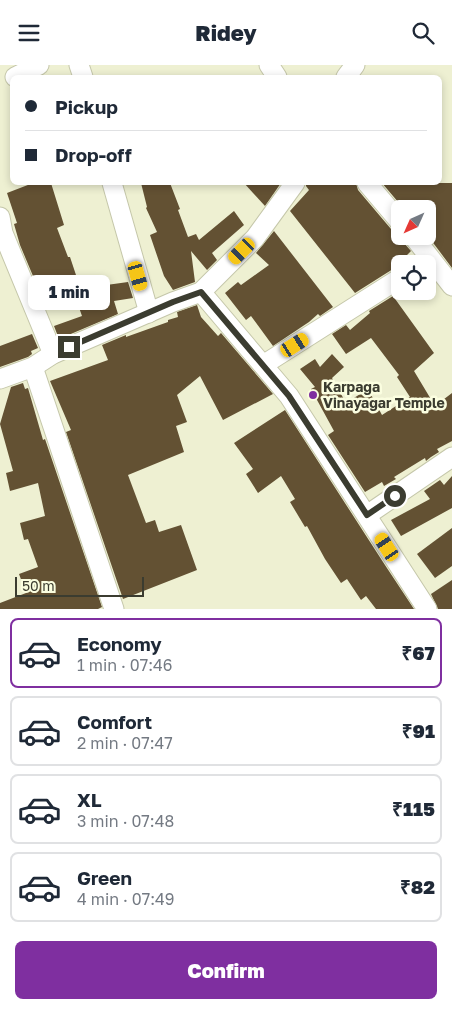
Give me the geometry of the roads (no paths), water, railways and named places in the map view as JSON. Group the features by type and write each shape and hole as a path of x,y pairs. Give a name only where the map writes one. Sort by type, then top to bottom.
{"street":[{"path":"20,75 40,65"},
{"path":"113,185 148,313"},
{"path":"0,379 33,367 53,354 201,292 255,238 294,185"},
{"path":"368,185 391,211"},
{"path":"0,217 3,233 53,354"},
{"path":"436,270 452,286"},
{"path":"263,365 391,285"},
{"path":"201,292 289,396 427,609"},
{"path":"33,367 114,609"},
{"path":"367,515 452,457"}],"place":[{"name":"Karpaga Vinayagar Temple","path":"313,395"}]}
